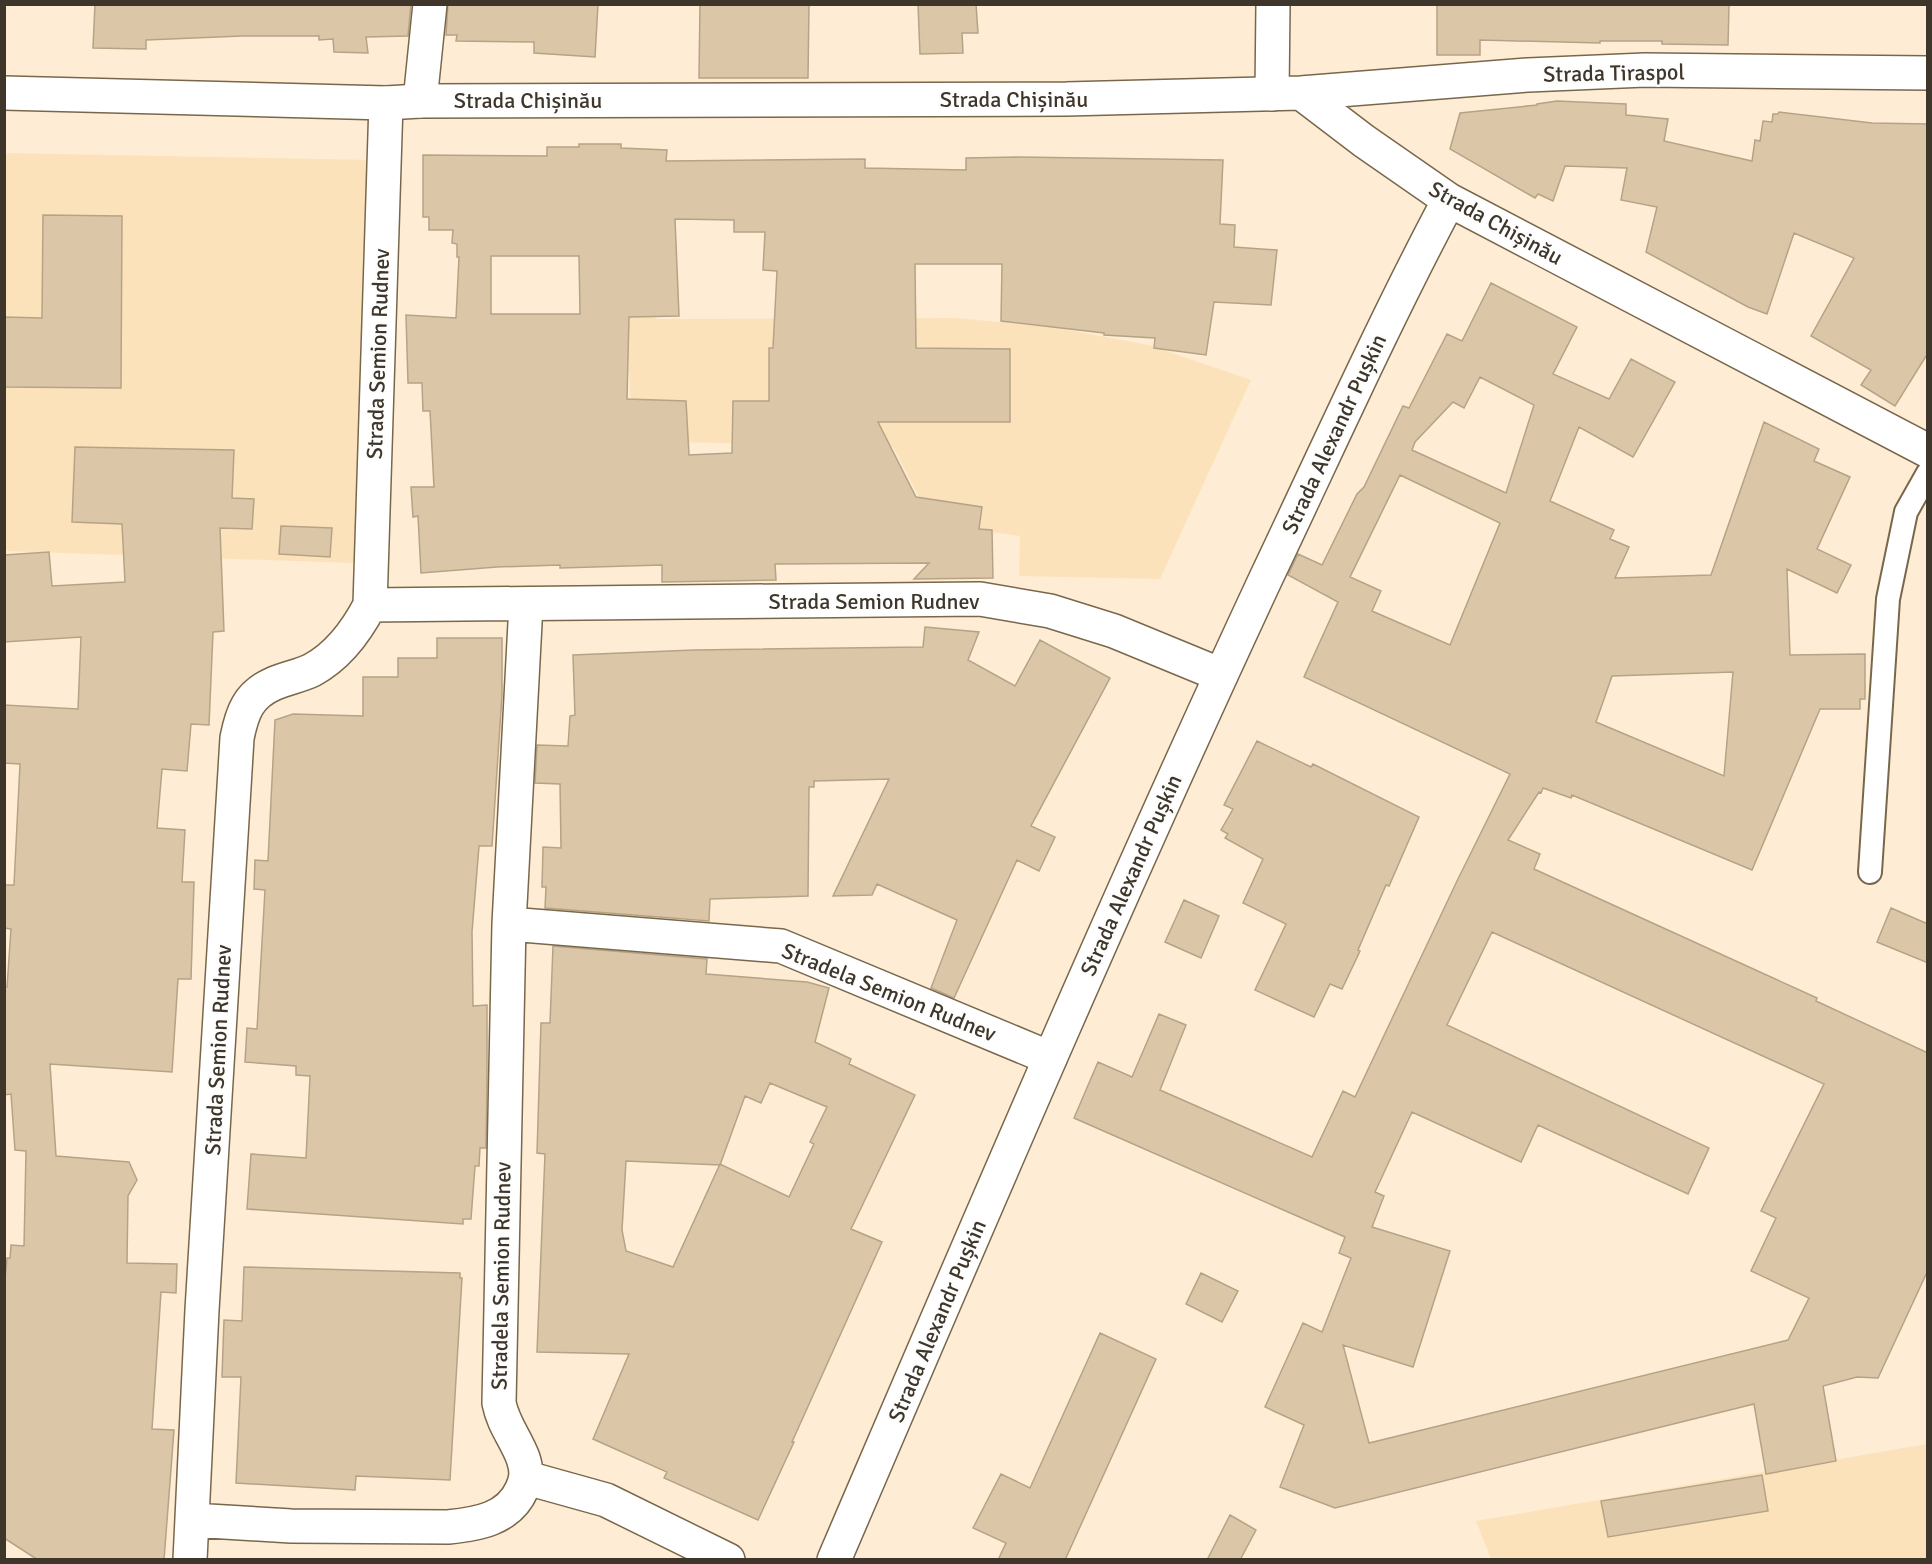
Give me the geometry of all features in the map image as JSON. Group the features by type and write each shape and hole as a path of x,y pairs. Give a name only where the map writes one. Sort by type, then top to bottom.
{"street":[{"path":"420,101 430,4"},
{"path":"1273,4 1287,93"},
{"name":"Strada Tiraspol","path":"1287,93 1528,75 1646,70 1928,73"},
{"name":"Strada Chișinău","path":"4,93 386,103 1066,99 1287,93 1364,141 1449,200 1928,451"},
{"name":"Strada Semion Rudnev","path":"190,1560 202,1310 237,738 242,715 252,697 273,684 314,669 348,640 370,605 386,103"},
{"name":"Strada Alexandr Pușkin","path":"834,1560 1050,1058 1221,675 1402,289 1449,200"},
{"name":"Strada Semion Rudnev","path":"370,605 980,599 1050,611 1114,631 1221,675"},
{"name":"Stradela Semion Rudnev","path":"526,604 508,924 499,1403 501,1417 523,1458 527,1478"},
{"name":"Stradela Semion Rudnev","path":"508,924 781,946 1050,1058"},
{"path":"192,1520 291,1526 448,1527 472,1525 501,1515 518,1499 527,1478 606,1500 728,1560"}],"lane":[{"path":"1870,872 1888,598 1906,512 1928,473"}],"shaded area":[{"path":"5,153 371,160 367,556 352,563 5,551"},
{"path":"621,153 656,319 956,318 1052,327 1149,345 1251,380 1160,579 1019,576 1020,536 933,524 893,447 632,441"},
{"path":"1927,1444 1927,1559 1491,1559 1476,1521"}],"building":[{"path":"95,4 411,4 408,36 366,37 368,53 334,52 333,39 319,40 319,36 146,40 146,49 93,48"},
{"path":"448,4 598,4 595,57 534,53 534,42 456,41 457,35 446,35"},
{"path":"700,4 809,4 808,78 699,78"},
{"path":"918,4 976,4 978,33 962,33 963,53 920,54"},
{"path":"1437,4 1729,4 1728,45 1662,44 1662,41 1600,41 1600,43 1480,40 1480,55 1437,55"},
{"path":"1557,101 1626,104 1626,115 1668,119 1664,141 1752,161 1755,140 1760,141 1763,121 1772,122 1773,114 1779,112 1872,123 1928,124 1928,353 1895,406 1861,385 1871,370 1811,336 1854,258 1794,233 1767,314 1748,307 1646,252 1657,207 1621,200 1627,168 1565,166 1553,201 1538,194 1535,198 1450,149 1460,113"},
{"path":"579,144 621,144 621,148 667,150 666,161 865,159 865,168 966,170 966,158 1223,160 1220,224 1235,225 1234,247 1277,250 1271,305 1214,302 1206,355 1154,348 1155,338 1104,335 1104,333 1001,321 1002,264 915,264 916,348 1010,349 1010,422 878,422 916,497 982,507 979,529 992,530 993,578 914,579 929,563 775,564 776,580 662,582 662,565 497,567 421,573 418,516 413,517 411,487 434,487 430,411 423,411 422,383 408,383 406,315 456,318 459,257 457,257 457,244 452,243 453,230 429,230 429,217 423,217 423,155 547,156 547,147 579,147","holes":["675,219 734,220 734,232 765,232 763,270 777,271 773,348 769,348 769,401 733,401 732,453 689,455 686,401 627,399 629,317 679,316","491,256 579,256 580,314 491,314"]},
{"path":"43,215 122,216 121,388 4,387 4,317 42,318"},
{"path":"1491,283 1577,327 1553,374 1609,399 1631,359 1675,382 1633,457 1579,427 1550,501 1614,530 1610,539 1629,547 1615,578 1711,575 1764,422 1819,449 1814,461 1850,477 1817,549 1851,565 1837,593 1787,569 1790,655 1865,654 1865,699 1860,699 1860,709 1820,709 1752,870 1572,795 1571,798 1543,788 1508,840 1540,854 1534,869 1817,998 1816,1001 1928,1053 1928,1270 1878,1378 1857,1377 1823,1386 1836,1461 1766,1474 1754,1404 1335,1508 1280,1487 1304,1425 1265,1407 1303,1323 1322,1332 1351,1258 1339,1253 1345,1237 1074,1118 1098,1062 1132,1077 1159,1014 1186,1025 1160,1090 1312,1157 1343,1091 1355,1097 1510,774 1304,677 1338,602 1288,575 1298,554 1322,565 1357,494 1364,487 1403,406 1409,408 1447,334 1462,341","holes":["1480,377 1534,405 1506,493 1412,450 1415,442 1453,402 1464,408","1400,475 1500,523 1450,645 1372,611 1381,591 1350,577","1733,672 1724,776 1596,722 1612,676","1492,932 1824,1084 1761,1211 1776,1218 1751,1271 1809,1298 1788,1340 1369,1443 1343,1345 1413,1367 1450,1251 1372,1227 1384,1196 1375,1192 1412,1112 1521,1162 1538,1125 1688,1194 1709,1148 1447,1025"]},
{"path":"75,447 234,450 232,498 254,499 252,529 220,528 224,631 213,632 209,725 191,724 187,771 162,769 157,828 185,830 182,882 194,882 191,979 178,979 172,1072 50,1064 56,1156 129,1162 137,1180 128,1196 127,1263 177,1264 176,1293 161,1292 152,1429 174,1430 164,1560 38,1560 4,1538 4,1290 7,1258 10,1258 11,1245 24,1246 26,1151 15,1150 11,1094 4,1095 4,987 7,987 11,929 4,928 4,885 14,885 20,764 4,763 4,705 78,709 81,637 4,642 4,555 49,552 52,586 125,582 122,524 72,522"},
{"path":"281,526 332,528 330,557 279,554"},
{"path":"925,627 979,632 968,660 1015,686 1040,640 1110,678 1031,826 1055,837 1039,871 1017,860 954,998 931,988 957,920 877,884 872,895 833,896 889,779 814,781 814,787 809,787 808,896 710,899 709,921 545,908 546,887 542,887 543,847 561,848 560,784 535,783 537,745 568,746 570,716 575,715 573,655 694,650 923,647"},
{"path":"437,638 502,638 502,695 492,846 479,846 472,932 473,1006 487,1005 487,1081 486,1148 480,1148 479,1166 475,1166 471,1219 463,1219 463,1224 247,1209 251,1154 306,1158 310,1076 296,1075 296,1066 245,1062 247,1028 257,1029 265,890 254,889 255,860 268,861 275,720 293,714 363,716 363,677 398,677 398,658 437,658"},
{"path":"1257,741 1311,767 1313,764 1419,817 1389,886 1386,885 1342,989 1330,984 1314,1017 1255,990 1286,924 1243,903 1263,859 1225,838 1228,834 1221,830 1233,809 1224,805"},
{"path":"1184,900 1219,916 1201,958 1165,942"},
{"path":"1891,908 1928,924 1928,963 1877,942"},
{"path":"553,946 707,959 706,974 807,982 829,988 815,1042 851,1059 849,1064 915,1095 851,1229 882,1242 758,1520 664,1478 667,1472 593,1439 629,1354 537,1352 545,1154 537,1153 541,1023 550,1023","holes":["770,1083 827,1107 810,1142 814,1144 789,1197 720,1164 745,1096 761,1103","626,1161 720,1165 673,1267 626,1251 622,1230"]},
{"path":"244,1267 460,1273 460,1278 462,1278 450,1480 356,1476 355,1490 236,1483 241,1377 222,1377 224,1320 242,1321"},
{"path":"1201,1273 1238,1291 1222,1322 1186,1304"},
{"path":"1100,1333 1156,1359 1065,1560 998,1560 1006,1543 973,1528 1001,1474 1030,1488"},
{"path":"1762,1475 1768,1511 1608,1537 1601,1501"},
{"path":"1230,1515 1256,1530 1240,1560 1207,1560"}]}
